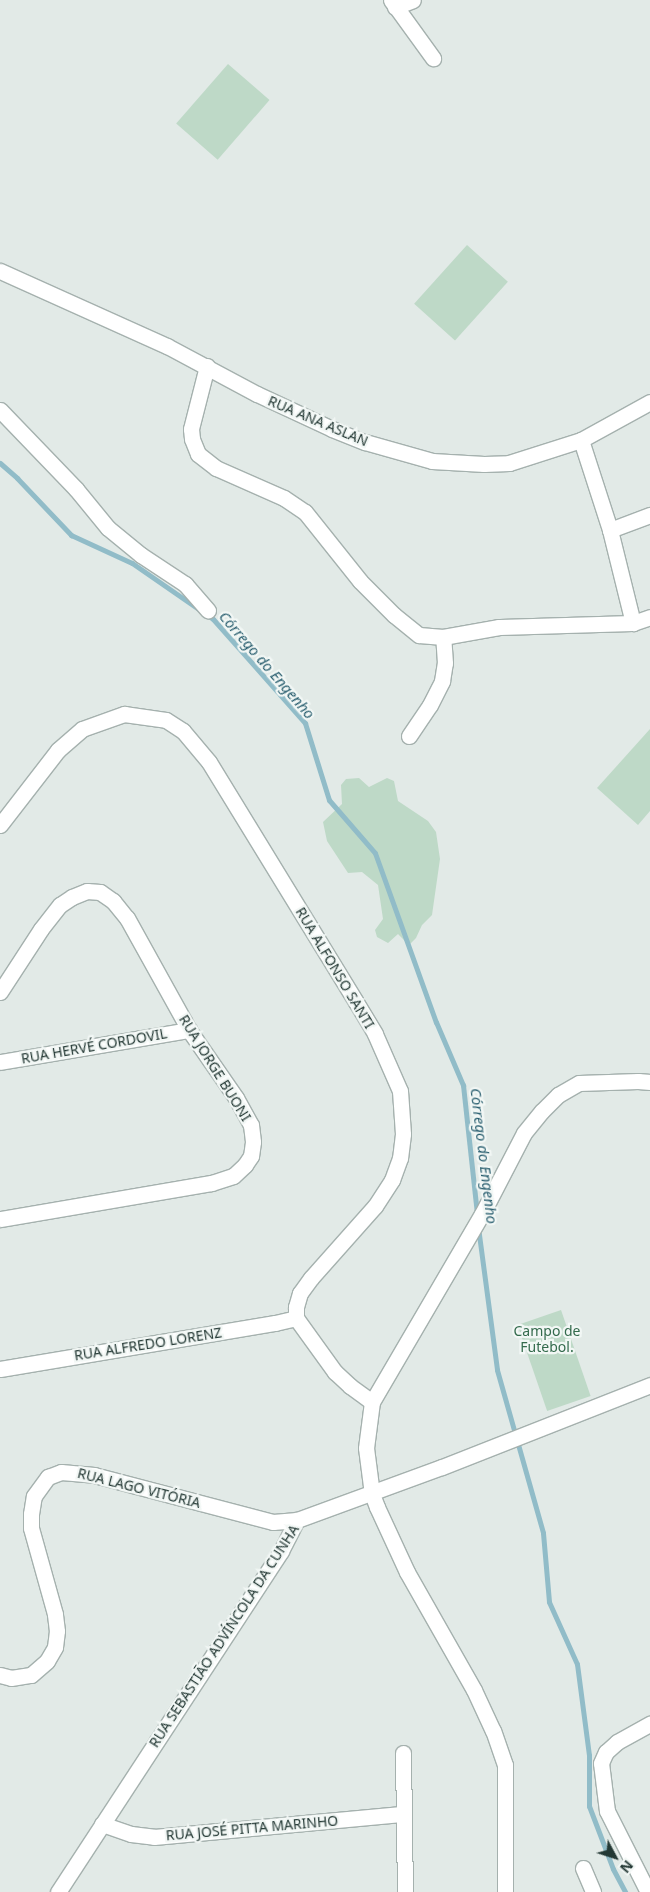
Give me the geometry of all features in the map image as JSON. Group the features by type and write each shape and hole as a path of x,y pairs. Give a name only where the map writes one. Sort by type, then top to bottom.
{"street":[{"path":"413,0 393,3 434,58"},
{"name":"RUA ANA ASLAN","path":"0,271 207,366 257,394 332,429 365,442 432,461 484,464 509,463 581,440 650,402"},
{"path":"207,366 191,429 192,440 198,454 216,468 284,498 305,512 360,581 394,615 419,635 443,636 498,627 633,623 650,617"},
{"path":"0,410 76,489 108,528 135,551 185,584 208,610"},
{"path":"581,440 610,530 633,623"},
{"path":"610,530 650,515"},
{"path":"409,736 430,705 442,681 445,663 443,636"},
{"name":"RUA ALFONSO SANTI","path":"0,825 58,750 82,728 124,714 166,720 183,731 209,762 356,1002 375,1034 400,1091 403,1134 400,1158 392,1180 375,1206 300,1294 296,1307 296,1318"},
{"name":"RUA JORGE BUONI","path":"0,992 41,929 60,905 72,897 87,891 100,892 113,901 127,918 189,1030 236,1098 251,1125 253,1142 251,1156 245,1165 233,1176 211,1183 0,1219"},
{"name":"RUA HERVÉ CORDOVIL","path":"1,1060 189,1030"},
{"path":"505,1892 505,1780 500,1749 474,1690 408,1572 372,1494 366,1448 372,1402 482,1214 524,1133 558,1095 579,1083 650,1082"},
{"path":"296,1318 336,1372 350,1386 372,1402"},
{"name":"RUA ALFREDO LORENZ","path":"0,1369 296,1318"},
{"name":"RUA SEBASTIÃO ADVÍNCOLA DA CUNHA","path":"58,1892 281,1551 297,1520 372,1494 650,1385"},
{"name":"RUA LAGO VITÓRIA","path":"0,1675 11,1678 32,1675 46,1661 55,1647 57,1631 55,1614 31,1528 30,1514 34,1496 48,1477 61,1472 94,1475 273,1522 297,1520"},
{"path":"648,1892 607,1811 601,1763 606,1752 617,1742 650,1724"},
{"path":"403,1753 405,1892"},
{"name":"RUA JOSÉ PITTA MARINHO","path":"102,1824 130,1834 154,1837 404,1814"},
{"path":"583,1868 593,1892"}],"green space":[{"path":"228,64 270,100 218,160 176,124"},
{"path":"467,245 508,282 455,341 414,304"},
{"path":"650,729 650,811 638,825 597,788"},
{"path":"359,778 369,787 387,778 394,781 398,801 428,821 436,832 440,859 432,915 422,925 416,938 409,945 398,934 388,943 377,937 375,930 383,919 378,885 362,872 348,873 327,841 323,822 342,804 341,785 346,779"},
{"name":"Campo de Futebol.","path":"561,1310 591,1396 547,1411 518,1325"}],"waterway":[{"name":"Córrego do Engenho","path":"0,463 17,478 71,535 132,563 213,619 305,723 329,800 375,853 436,1022 463,1085 477,1214"},
{"name":"Córrego do Engenho","path":"478,1227 497,1370 543,1533 549,1602 577,1664 589,1755 589,1806 613,1869 625,1892"}]}
